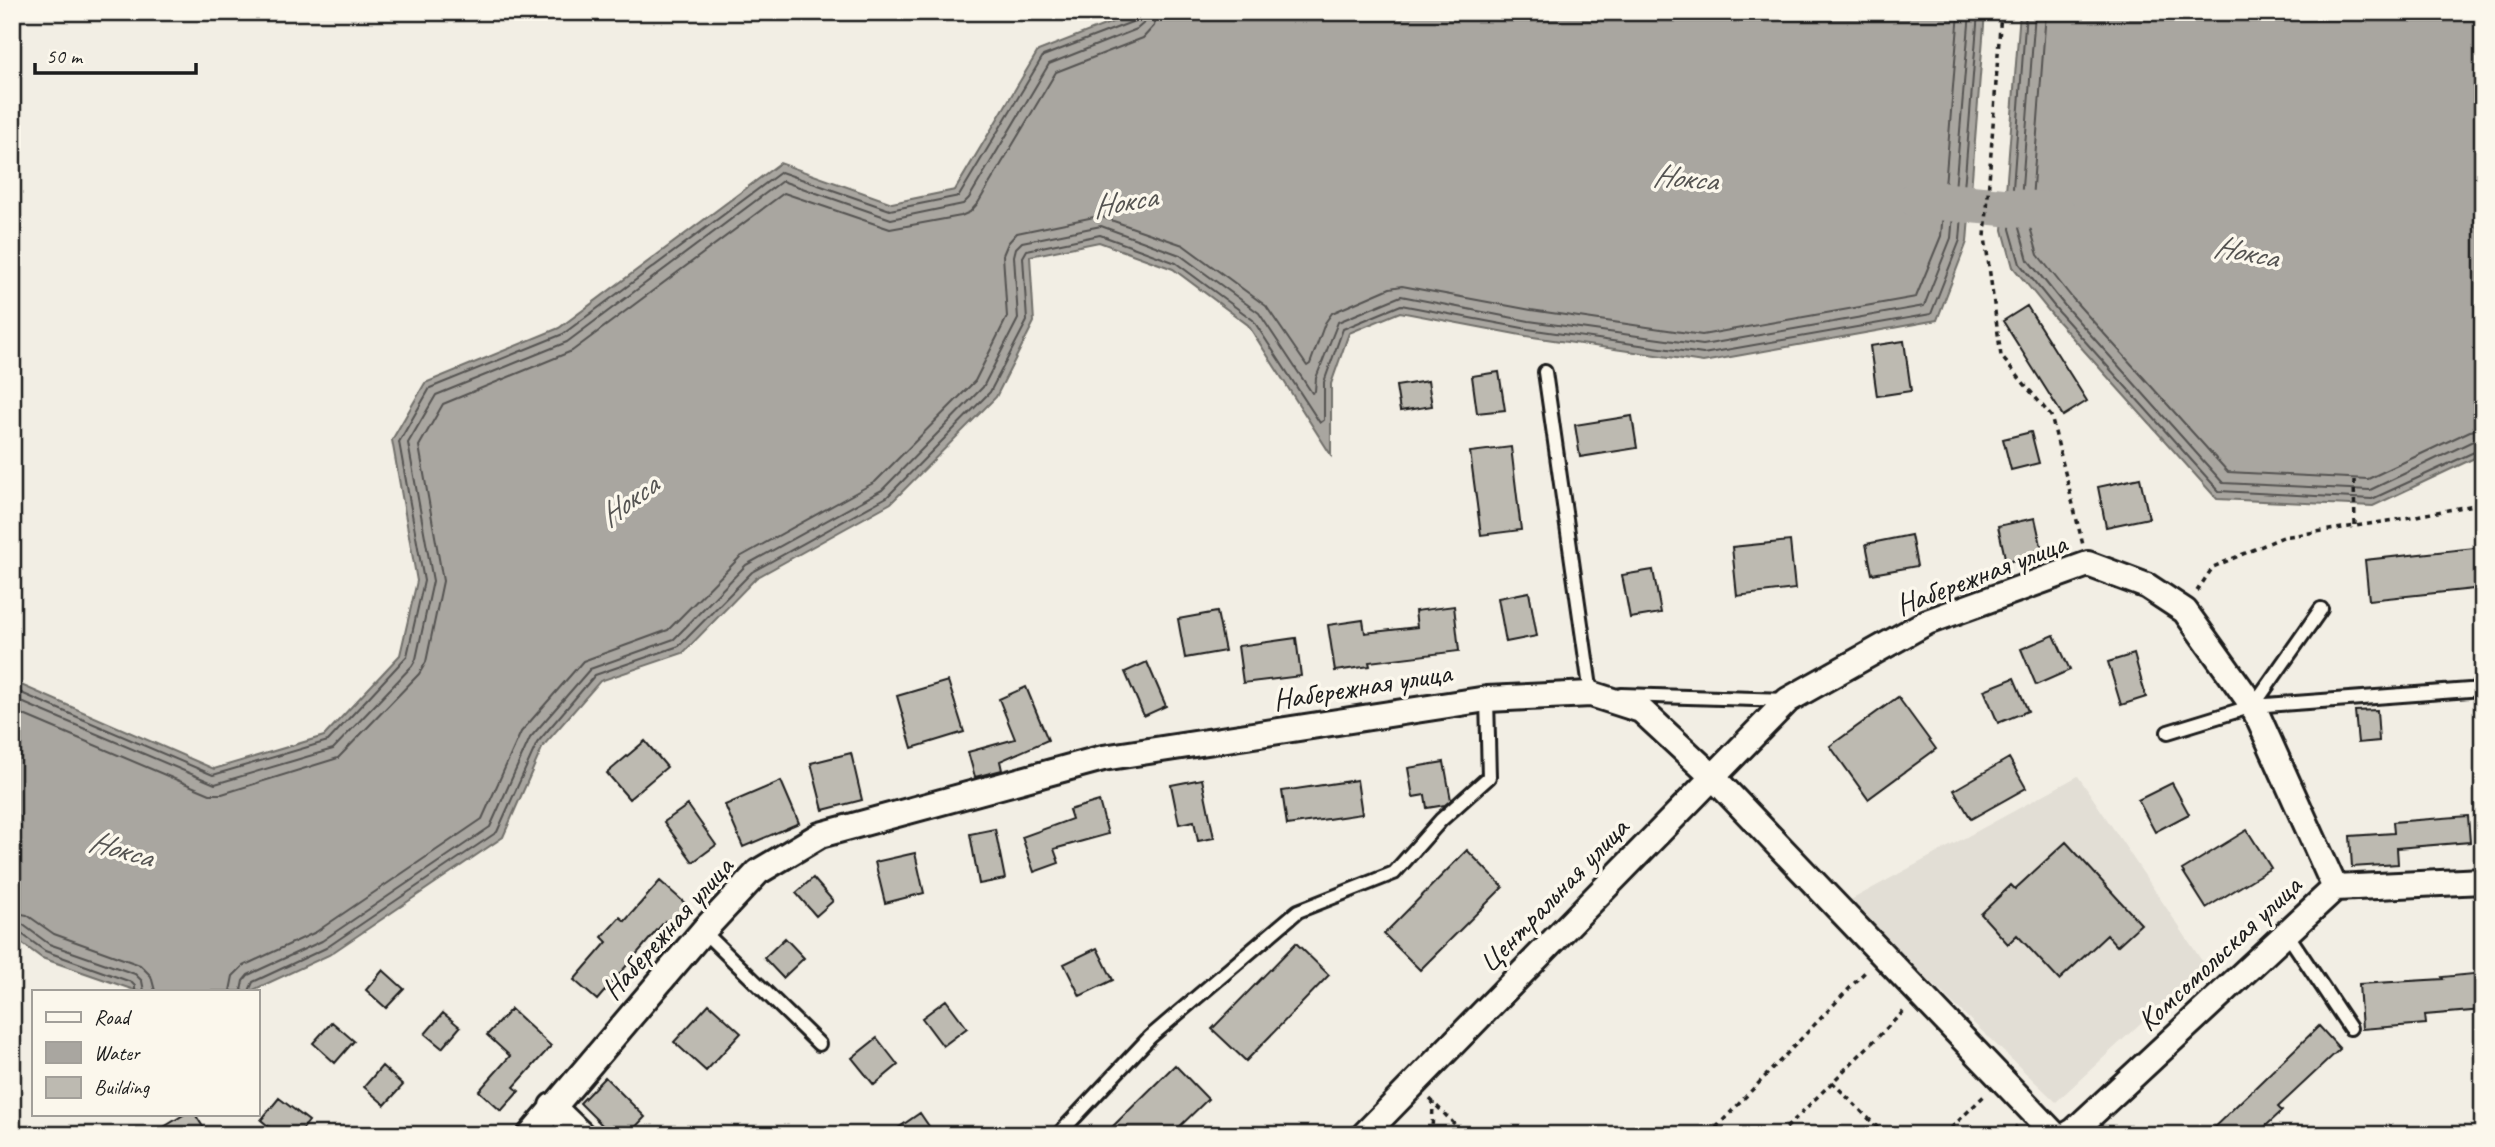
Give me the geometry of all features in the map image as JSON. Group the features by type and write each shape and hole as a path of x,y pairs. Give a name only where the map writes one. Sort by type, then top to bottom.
{"street":[{"name":"Набережная улица","path":"1788,700 1927,622 2088,564 2147,586 2185,611 2253,706 2335,888"},
{"name":"Набережная улица","path":"530,1135 703,931 758,872 820,835 1103,758 1487,699 1591,694"},
{"path":"1591,694 1641,710 1712,776 2001,1078 2071,1134"},
{"name":"Центральная улица","path":"1364,1135 1788,700"},
{"name":"Комсомольская улица","path":"2071,1134 2335,888 2483,881"},
{"path":"552,1106 582,1135"}],"lane":[{"path":"1545,372 1591,694"},
{"path":"2253,706 2321,609"},
{"path":"2168,732 2253,706 2483,689"},
{"name":"Набережная улица","path":"1591,694 1788,700"},
{"path":"1058,1135 1150,1037 1298,911 1394,873 1441,820 1489,776 1487,699"},
{"path":"703,931 819,1045"},
{"path":"2287,933 2350,1028"}],"path":[{"path":"2001,12 1985,237 2001,356 2051,416 2088,564"},
{"path":"2354,480 2355,526"},
{"path":"2185,611 2213,567 2283,537 2474,505 2483,500"},
{"path":"1709,1135 1882,954"},
{"path":"1779,1135 1921,994"},
{"path":"1944,1135 2001,1078"},
{"path":"1832,1082 1885,1135"},
{"path":"1414,1083 1465,1135"},
{"path":"1432,1135 1433,1102"}],"shaded area":[{"path":"2078,776 2204,964 2056,1102 1847,902"}],"water":[{"path":"1138,12 1985,12 1967,242 1937,320 1703,362 1526,336 1400,312 1349,333 1331,384 1331,455 1248,325 1173,269 1099,242 1030,256 1034,322 996,397 891,503 756,578 683,653 600,681 543,746 503,837 329,955 253,990 134,990 42,958 12,936 12,681 214,769 324,736 400,655 417,581 392,440 425,383 559,328 780,163 892,203 955,190 1038,51"},
{"path":"2020,12 2483,12 2483,454 2373,506 2217,499 2053,316 2013,267 2003,230"}],"building":[{"path":"2027,306 2087,401 2063,416 2003,321"},
{"path":"1904,341 1911,391 1877,396 1870,346"},
{"path":"1499,372 1505,410 1477,413 1472,376"},
{"path":"1428,381 1432,406 1400,411 1396,386"},
{"path":"1632,416 1637,448 1580,457 1575,425"},
{"path":"2031,432 2039,463 2011,470 2003,439"},
{"path":"1511,447 1521,530 1481,535 1470,452"},
{"path":"2140,478 2149,518 2106,527 2098,487"},
{"path":"2035,518 2043,554 2006,562 1998,526"},
{"path":"1911,535 1917,566 1872,574 1866,544"},
{"path":"1790,541 1795,589 1737,596 1732,547"},
{"path":"2483,547 2483,588 2369,600 2365,560"},
{"path":"1653,570 1661,613 1630,618 1622,575"},
{"path":"1529,592 1537,636 1506,642 1498,598"},
{"path":"1454,606 1459,651 1369,662 1370,666 1335,671 1328,625 1363,620 1365,633 1417,627 1415,611"},
{"path":"1217,612 1225,651 1185,658 1178,619"},
{"path":"2054,635 2070,670 2036,685 2021,649"},
{"path":"1296,638 1301,676 1243,683 1238,646"},
{"path":"2134,654 2146,697 2121,705 2108,662"},
{"path":"1147,662 1166,706 1144,716 1125,672"},
{"path":"2014,678 2028,711 1998,723 1984,690"},
{"path":"948,681 964,732 912,748 897,696"},
{"path":"1026,687 1048,740 1000,761 1002,770 975,777 968,752 1015,739 999,699"},
{"path":"1898,697 1936,749 1868,799 1830,746"},
{"path":"2377,710 2379,741 2358,743 2355,711"},
{"path":"645,741 667,767 629,799 607,773"},
{"path":"851,753 862,800 823,810 811,763"},
{"path":"2009,758 2026,788 1971,819 1954,790"},
{"path":"1444,762 1451,800 1445,805 1427,808 1425,795 1413,797 1408,768"},
{"path":"1202,779 1214,838 1198,841 1194,821 1179,824 1171,785"},
{"path":"1357,780 1362,814 1287,825 1282,791"},
{"path":"781,781 799,823 743,847 725,805"},
{"path":"2172,783 2189,814 2155,832 2138,800"},
{"path":"1099,801 1108,834 1054,849 1059,863 1034,872 1022,837 1072,819 1069,810"},
{"path":"688,805 716,845 693,862 664,822"},
{"path":"2468,816 2470,842 2397,848 2398,864 2352,867 2350,836 2394,833 2393,822"},
{"path":"995,829 1005,879 979,884 970,834"},
{"path":"2247,830 2271,868 2206,908 2182,870"},
{"path":"2066,842 2141,924 2117,946 2107,935 2059,980 2017,935 2008,944 1981,914 2011,885 2015,889"},
{"path":"1467,850 1503,887 1420,970 1384,934"},
{"path":"915,853 924,893 885,903 875,862"},
{"path":"813,878 833,901 816,916 796,893"},
{"path":"660,881 686,904 668,924 665,921 597,1000 574,980 607,942 602,937 620,917 625,921"},
{"path":"785,938 804,958 783,978 764,958"},
{"path":"1296,943 1329,975 1246,1061 1212,1029"},
{"path":"1097,948 1113,980 1080,996 1064,964"},
{"path":"383,970 404,989 386,1008 366,990"},
{"path":"2483,973 2483,1010 2425,1015 2426,1024 2362,1029 2359,984 2443,979 2442,977"},
{"path":"946,1000 967,1028 943,1046 922,1018"},
{"path":"709,1004 741,1033 706,1071 674,1042"},
{"path":"511,1009 551,1046 514,1087 519,1091 501,1111 479,1091 510,1056 487,1035"},
{"path":"443,1013 460,1027 442,1048 425,1034"},
{"path":"332,1022 354,1041 335,1063 313,1043"},
{"path":"2319,1026 2340,1049 2278,1107 2282,1111 2256,1135 2206,1135"},
{"path":"877,1038 898,1065 874,1085 852,1058"},
{"path":"1175,1065 1208,1099 1171,1135 1104,1135"},
{"path":"382,1066 403,1085 385,1105 364,1087"},
{"path":"605,1077 645,1117 628,1135 612,1135 580,1103"},
{"path":"279,1098 309,1121 298,1135 279,1135 261,1120"},
{"path":"920,1113 935,1135 888,1135"},
{"path":"182,1116 196,1116 208,1135 151,1135"}],"waterway":[{"name":"Нокса","path":"1917,199 2056,212"}]}
